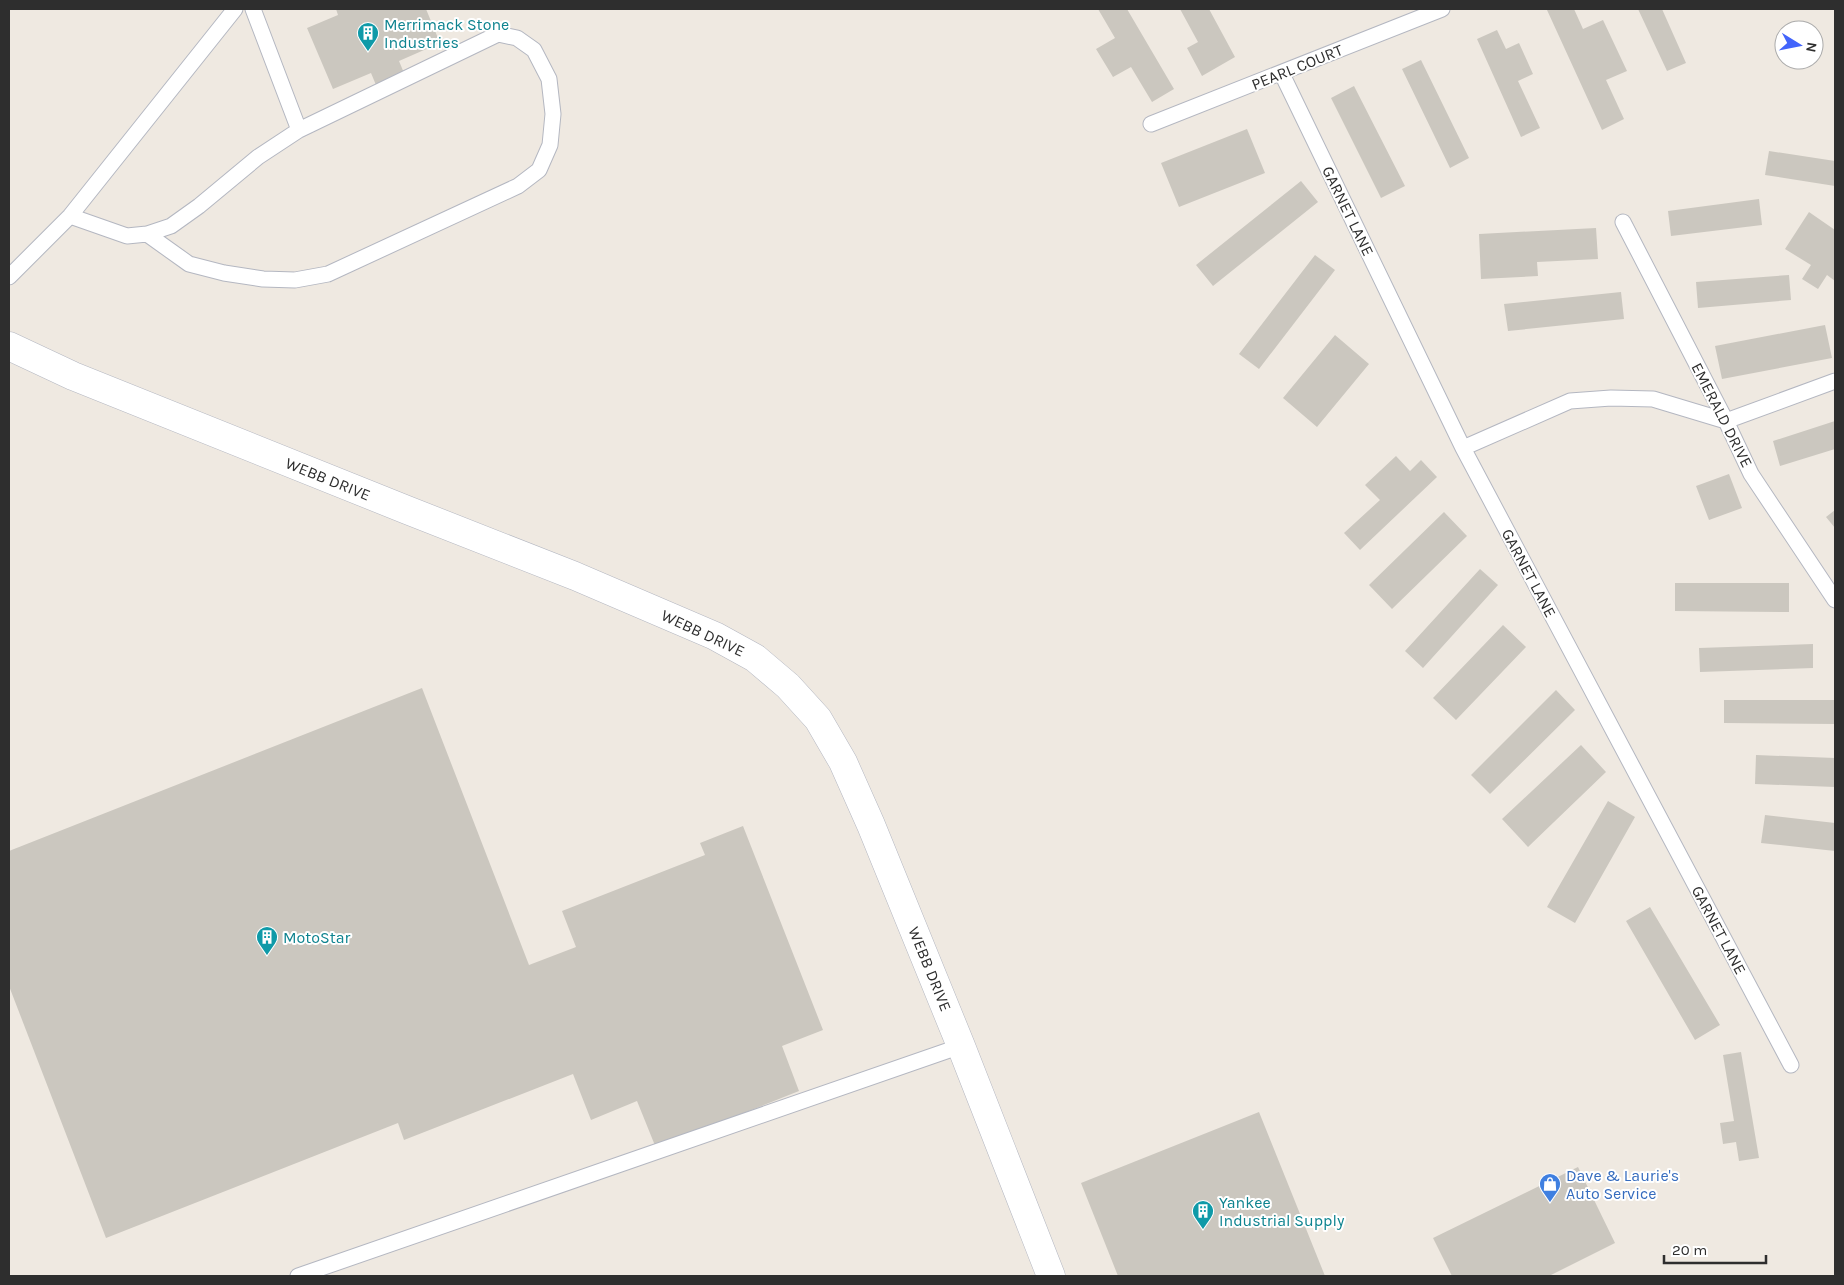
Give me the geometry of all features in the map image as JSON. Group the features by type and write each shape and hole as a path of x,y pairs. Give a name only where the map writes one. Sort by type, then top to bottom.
{"street":[{"name":"WEBB DRIVE","path":"9,346 73,376 575,576 715,636 755,658 788,686 818,719 844,762 961,1046 1051,1276"}],"lane":[{"path":"9,277 70,216 235,9"},
{"path":"253,9 300,130"},
{"name":"PEARL COURT","path":"1151,124 1282,74 1442,9"},
{"path":"70,216 127,236 147,234 171,226 199,206 258,157 300,130 498,34 517,38 534,50 549,79 553,114 551,137 539,170 518,186 328,274 295,280 263,279 224,273 189,264 147,234"},
{"name":"GARNET LANE","path":"1282,74 1463,448 1791,1065"},
{"name":"EMERALD DRIVE","path":"1623,222 1726,421 1751,474 1835,600"},
{"path":"1463,448 1570,401 1611,398 1653,399 1726,421 1835,381"},
{"path":"298,1276 961,1046"}],"building":[{"name":"Merrimack Stone Industries","path":"336,9 426,9 440,43 399,61 409,85 381,97 371,73 333,89 307,28 338,15"},
{"path":"1098,9 1127,9 1174,89 1152,102 1131,67 1113,77 1096,49 1115,38"},
{"path":"1180,9 1209,9 1235,57 1202,76 1187,48 1198,42"},
{"path":"1574,9 1583,29 1603,20 1627,71 1606,80 1624,119 1602,130 1547,10"},
{"path":"1638,9 1662,9 1686,63 1667,71"},
{"path":"1497,30 1506,49 1519,43 1533,74 1518,81 1540,128 1521,137 1477,39"},
{"path":"1421,60 1469,158 1450,168 1402,69"},
{"path":"1354,86 1405,186 1381,198 1331,98"},
{"path":"1247,129 1265,173 1179,207 1161,163"},
{"path":"1769,151 1835,161 1835,186 1765,175"},
{"path":"1301,181 1318,202 1213,286 1196,265"},
{"path":"1759,199 1762,225 1671,236 1668,211"},
{"path":"1809,212 1835,230 1835,281 1827,275 1818,289 1802,279 1811,265 1785,249"},
{"path":"1596,228 1598,259 1537,262 1538,276 1481,279 1479,234"},
{"path":"1315,255 1335,270 1259,369 1239,354"},
{"path":"1789,275 1791,300 1698,308 1696,282"},
{"path":"1621,292 1624,319 1508,331 1504,304"},
{"path":"1825,325 1832,358 1722,379 1715,346"},
{"path":"1335,335 1369,364 1317,427 1283,398"},
{"path":"1835,421 1835,449 1780,466 1773,441"},
{"path":"1396,456 1410,471 1421,460 1437,477 1360,550 1344,533 1380,500 1365,485"},
{"path":"1729,474 1742,508 1709,520 1696,486"},
{"path":"1835,510 1835,528 1826,517"},
{"path":"1444,512 1467,536 1392,609 1369,585"},
{"path":"1480,569 1498,585 1423,668 1405,651"},
{"path":"1675,583 1789,583 1789,612 1675,611"},
{"path":"1503,625 1526,647 1456,720 1433,698"},
{"path":"1813,644 1813,668 1700,672 1699,648"},
{"name":"MotoStar","path":"422,688 529,965 576,947 562,911 705,855 700,843 743,826 823,1030 782,1046 799,1091 656,1148 637,1101 591,1120 573,1074 404,1140 398,1123 106,1238 9,986 9,851"},
{"path":"1556,690 1575,710 1490,794 1471,775"},
{"path":"1724,700 1835,700 1835,724 1724,723"},
{"path":"1581,745 1606,772 1528,847 1502,819"},
{"path":"1756,755 1835,758 1835,787 1755,784"},
{"path":"1608,801 1635,817 1575,923 1547,907"},
{"path":"1765,815 1835,823 1835,851 1761,843"},
{"path":"1650,907 1720,1025 1695,1040 1626,921"},
{"path":"1741,1052 1759,1158 1739,1161 1736,1142 1723,1144 1720,1123 1734,1121 1723,1055"},
{"name":"Yankee Industrial Supply","path":"1259,1112 1325,1276 1118,1276 1081,1183"},
{"name":"Dave & Laurie's Auto Service","path":"1578,1167 1615,1243 1549,1276 1452,1276 1433,1238"}],"place":[{"name":"Merrimack Stone Industries","path":"368,52"},
{"name":"MotoStar","path":"267,956"},
{"name":"Dave & Laurie's Auto Service","path":"1550,1203"},
{"name":"Yankee Industrial Supply","path":"1203,1230"}]}
